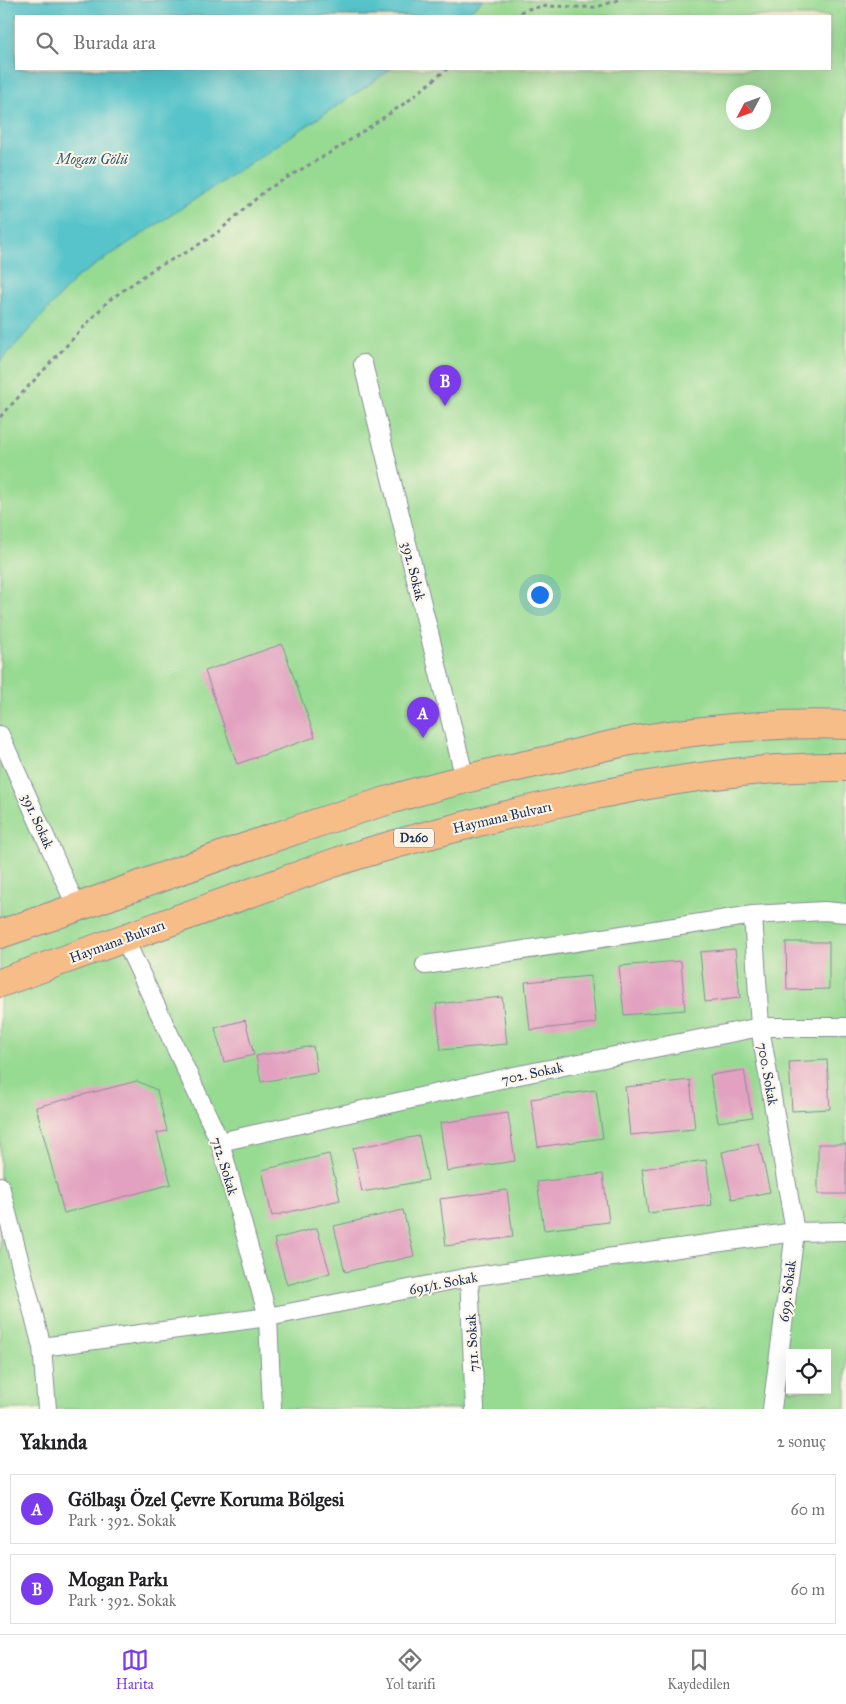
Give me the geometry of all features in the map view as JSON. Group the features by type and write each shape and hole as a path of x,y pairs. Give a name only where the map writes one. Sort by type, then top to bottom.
{"highway":[{"path":"0,934 77,908 191,865 292,831 384,801 465,778 643,739 761,726 846,725"},
{"name":"Haymana Bulvarı","path":"0,983 347,858 491,818 636,786 709,775 775,768 846,767"}],"street":[{"name":"392. Sokak","path":"363,364 465,778"},
{"name":"391. Sokak","path":"0,734 77,908"},
{"path":"425,965 753,915 824,911 846,913"},
{"name":"700. Sokak","path":"753,915 760,1027 795,1232"},
{"name":"712. Sokak","path":"124,938 220,1142 268,1317 272,1409"},
{"name":"702. Sokak","path":"220,1142 514,1076 760,1027 846,1027"},
{"path":"2,1198 42,1347 47,1409"},
{"name":"691/1. Sokak","path":"42,1347 268,1317 469,1277 795,1232 846,1231"},
{"name":"699. Sokak","path":"772,1409 795,1232"},
{"name":"711. Sokak","path":"469,1277 475,1409"}],"path":[{"path":"514,15 522,10 540,7 597,6 618,0"},
{"path":"0,417 108,302 155,268 187,252 217,233 266,190 346,143 408,101 446,70"}],"green space":[{"path":"0,0 846,0 846,1409 0,1409"}],"water":[{"name":"Mogan Gölü","path":"0,0 484,0 463,15 15,15 15,70 390,70 77,277 0,362"}],"building":[{"path":"282,644 315,737 237,764 205,671"},
{"path":"786,942 829,942 829,989 787,990"},
{"path":"735,949 740,998 705,1002 700,952"},
{"path":"681,961 685,1010 624,1015 619,966"},
{"path":"591,976 596,1023 530,1030 525,982"},
{"path":"502,997 507,1044 441,1050 436,1004"},
{"path":"245,1020 254,1055 224,1062 215,1028"},
{"path":"313,1046 317,1072 261,1082 256,1056"},
{"path":"827,1060 830,1109 792,1111 789,1062"},
{"path":"744,1070 752,1117 718,1122 710,1075"},
{"path":"690,1080 695,1129 630,1135 625,1087"},
{"path":"137,1081 157,1090 167,1131 157,1133 171,1184 64,1213 36,1107"},
{"path":"596,1090 603,1138 538,1147 531,1099"},
{"path":"508,1113 515,1161 447,1171 440,1123"},
{"path":"419,1136 428,1180 362,1192 353,1148"},
{"path":"759,1144 770,1192 732,1199 722,1152"},
{"path":"818,1144 846,1144 846,1194 818,1194"},
{"path":"329,1154 340,1200 272,1216 262,1170"},
{"path":"706,1160 712,1205 648,1213 642,1169"},
{"path":"603,1174 609,1222 544,1230 537,1182"},
{"path":"507,1190 513,1237 446,1246 440,1199"},
{"path":"403,1210 414,1256 345,1272 334,1226"},
{"path":"317,1228 330,1273 287,1285 274,1239"}],"place":[{"name":"Mogan Parkı","path":"445,406"},
{"name":"Gölbaşı Özel Çevre Koruma Bölgesi","path":"423,738"}]}
